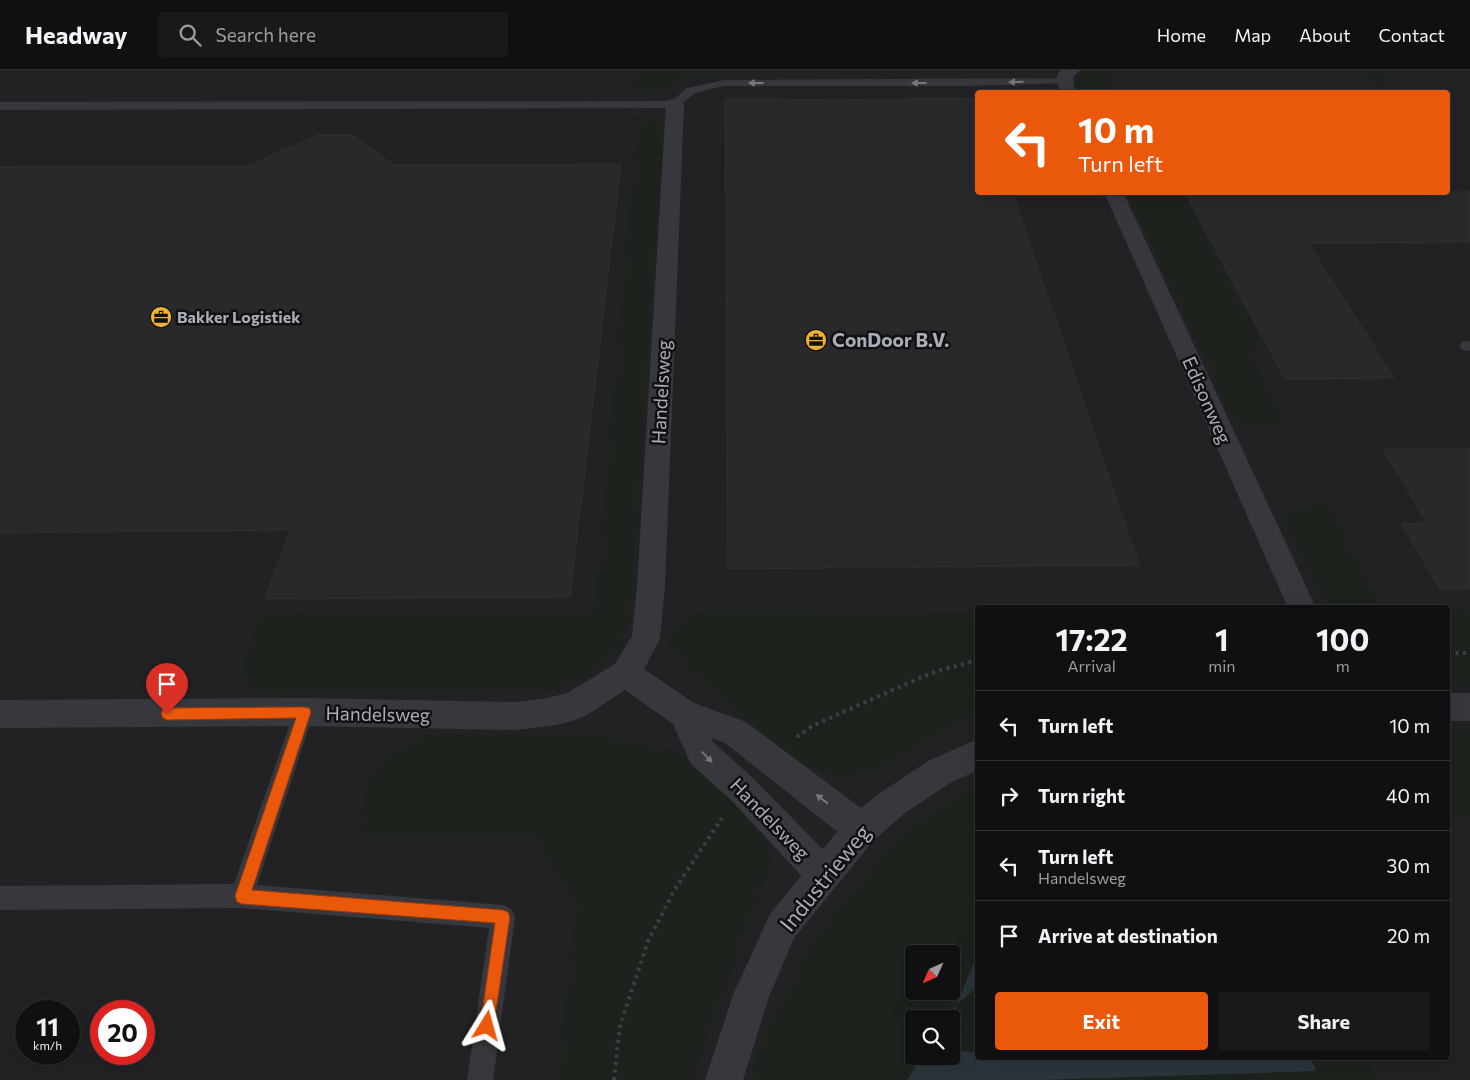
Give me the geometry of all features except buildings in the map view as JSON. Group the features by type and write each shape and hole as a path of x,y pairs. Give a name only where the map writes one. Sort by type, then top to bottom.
{"street":[{"name":"Handelsweg","path":"0,714 304,712 516,716 574,706 625,673 646,640 651,586 675,104"},
{"name":"Edisonweg","path":"1114,195 1301,605"},
{"path":"625,673 684,714 736,732 861,829"},
{"path":"1450,708 1470,707"},
{"name":"Handelsweg","path":"684,714 702,753 743,790 823,874"},
{"name":"Industrieweg","path":"724,1080 751,995 782,926 861,829 894,802 939,772 975,755"}],"lane":[{"path":"0,106 675,104 681,96 698,87 724,83 1068,81"},
{"path":"242,896 304,712"},
{"path":"0,898 242,896 503,917 480,1080"}],"path":[{"path":"1450,653 1470,653"}],"shaded area":[{"path":"0,70 1470,70 1470,1080 0,1080"},
{"path":"635,70 723,70 723,76 683,78 670,86 665,93 632,94"},
{"path":"1090,70 1121,71 1107,78 1113,90 1078,90 1076,81"},
{"path":"1336,70 1381,70 1392,82 1377,83 1383,90 1379,90 1364,74 1335,72"},
{"path":"630,115 649,117 656,121 663,129 630,612 618,650 584,679 543,691 260,695 248,682 246,661 260,615 596,617 635,164 643,119 630,118"},
{"path":"1128,195 1183,195 1259,338 1253,357 1260,380 1282,423 1259,425 1237,422"},
{"path":"1318,504 1329,506 1378,605 1329,605 1283,517 1292,508"},
{"path":"716,611 975,614 975,716 946,730 875,772 836,777 798,762 696,676 670,646 671,635 690,616"},
{"path":"1450,611 1470,611 1470,684 1450,684"},
{"path":"1470,728 1470,817 1450,817 1450,733"},
{"path":"423,735 609,737 679,753 706,774 753,820 771,859 690,1080 559,1080 578,902 537,837 359,838 369,786 383,760"},
{"path":"975,783 975,1060 1371,1060 1379,1080 753,1080 763,1039 814,939 902,832"},
{"path":"975,961 975,989 956,1005 960,1000 960,996"},
{"path":"960,1051 975,1052 975,1060 1312,1060 1316,1071 1039,1080 907,1080 916,1065 960,1065"}],"place":[{"name":"Bakker Logistiek","path":"161,317"},
{"name":"ConDoor B.V.","path":"816,340"}],"route":[{"path":"167,714 304,712 242,896 503,917 487,1026"}]}
